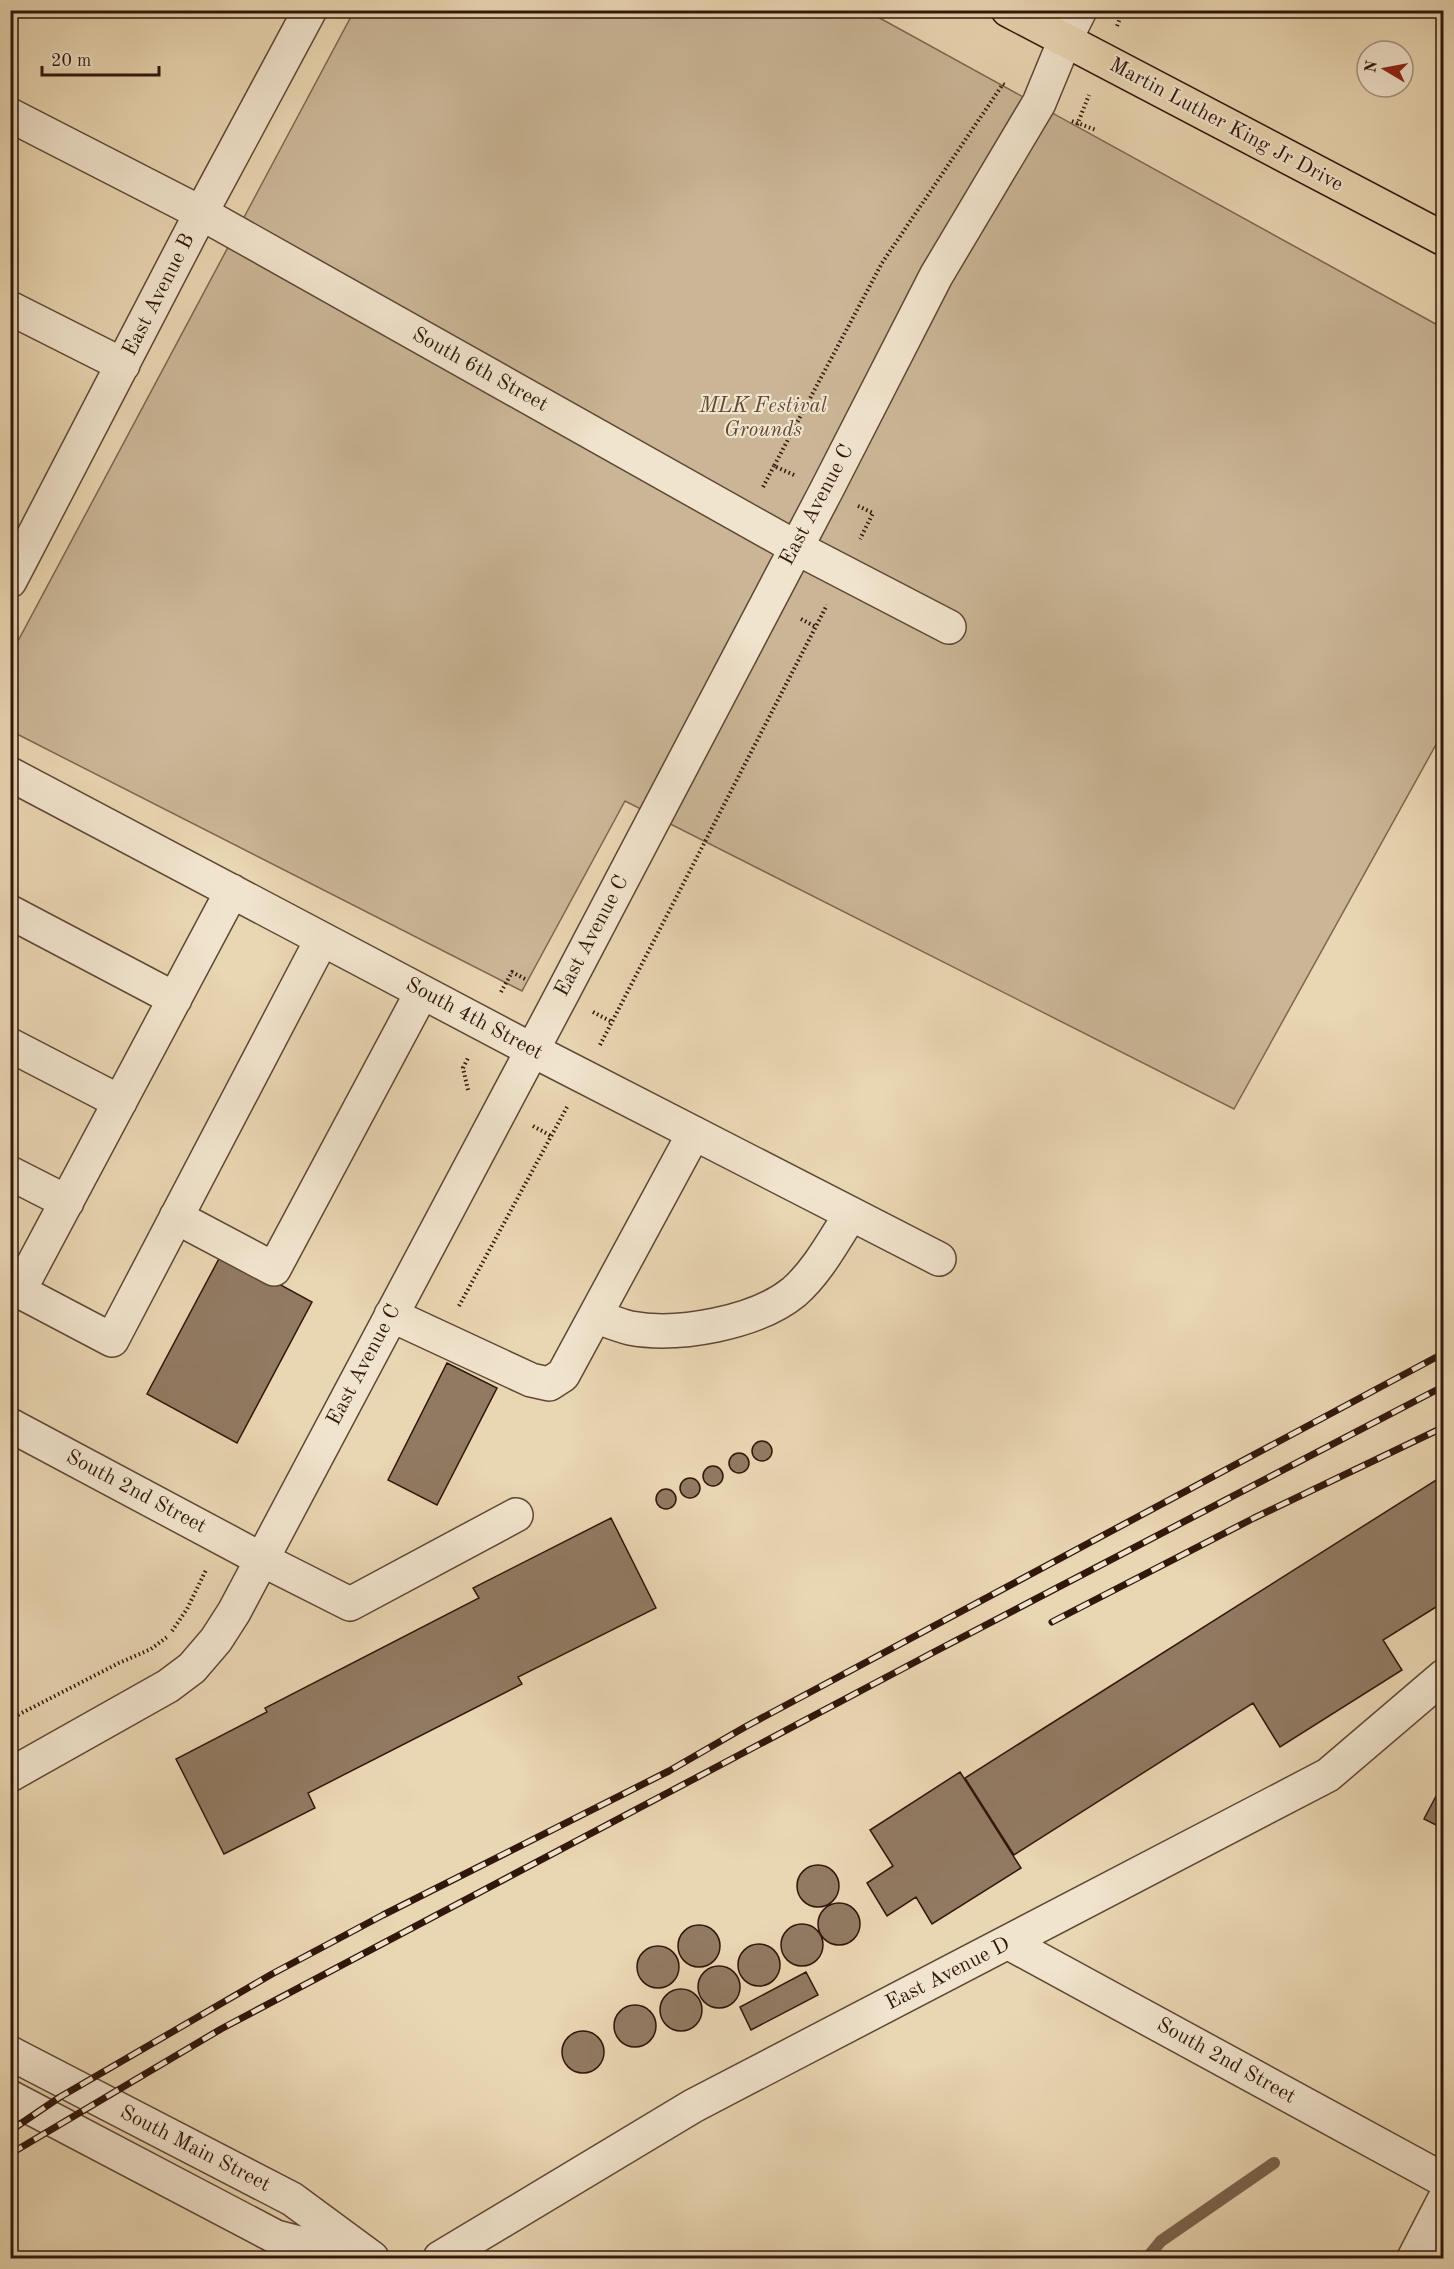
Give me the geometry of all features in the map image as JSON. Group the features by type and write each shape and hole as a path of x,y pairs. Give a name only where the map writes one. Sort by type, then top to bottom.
{"main road":[{"name":"Martin Luther King Jr Drive","path":"1008,10 1443,239"}],"street":[{"name":"East Avenue B","path":"10,581 309,10"},
{"name":"East Avenue C","path":"10,1775 168,1686 192,1668 216,1640 228,1621 532,1050 936,276 1039,102 1080,10"},
{"name":"South 6th Street","path":"10,115 201,213 795,547 949,627"},
{"path":"10,308 123,365"},
{"name":"South 4th Street","path":"10,774 532,1050 939,1259"},
{"path":"232,891 67,1202 15,1289 112,1340 322,939"},
{"path":"10,912 175,999"},
{"path":"176,1217 274,1269 422,992"},
{"path":"10,1045 120,1102"},
{"path":"391,1315 531,1380 549,1384 563,1375 694,1133"},
{"path":"10,1173 67,1202"},
{"path":"595,1316 630,1328 660,1331 692,1330 721,1324 761,1311 793,1292 809,1276 851,1214"},
{"name":"South 2nd Street","path":"10,1425 350,1604 516,1515"},
{"name":"East Avenue D","path":"441,2259 693,2106 1328,1775 1443,1676"},
{"name":"South 2nd Street","path":"1009,1943 1443,2180"},
{"name":"South Main Street","path":"10,2053 292,2199 372,2259"},
{"name":"South Main Street","path":"10,2097 276,2237 356,2259"},
{"path":"1414,2259 1443,2200"}],"path":[{"path":"764,486 882,263 1003,84 1013,89"},
{"path":"1077,124 1096,130"},
{"path":"774,466 793,475"},
{"path":"856,505 873,513 864,532"},
{"path":"605,1035 826,608"},
{"path":"797,617 816,627"},
{"path":"507,983 512,972 529,980"},
{"path":"592,1012 612,1022"},
{"path":"441,1338 558,1124"},
{"path":"543,1131 551,1136"},
{"path":"10,1719 151,1649 168,1636 181,1618 200,1578"}],"green space":[{"name":"MLK Festival Grounds","path":"354,11 867,11 1443,328 1443,732 1234,1109 625,801 522,991 11,731 10,656"}],"building":[{"path":"222,1253 312,1302 237,1443 147,1394"},
{"path":"447,1363 497,1388 437,1505 388,1480"},
{"path":"762,1441 769,1444 772,1451 769,1458 762,1461 755,1458 752,1451 755,1444"},
{"path":"735,1453 743,1453 749,1459 749,1467 743,1473 735,1473 729,1467 729,1459"},
{"path":"709,1466 717,1466 723,1472 723,1480 717,1486 709,1486 703,1480 703,1472"},
{"path":"1444,1475 1444,1602 1383,1640 1402,1670 1280,1747 1253,1703 1014,1855 965,1778"},
{"path":"686,1478 694,1478 700,1484 700,1492 694,1498 686,1498 680,1492 680,1484"},
{"path":"662,1489 670,1489 676,1495 676,1503 670,1509 662,1509 656,1503 656,1495"},
{"path":"611,1518 656,1608 518,1677 522,1684 308,1793 315,1808 224,1854 176,1759 267,1712 265,1708 479,1598 473,1588"},
{"path":"960,1772 1021,1868 932,1924 916,1897 887,1916 867,1883 893,1866 870,1830"},
{"path":"1444,1781 1444,1829 1424,1819"},
{"path":"818,1865 826,1866 833,1871 838,1878 838,1894 833,1901 826,1906 818,1907 810,1906 803,1901 798,1894 797,1886 798,1878 803,1871 810,1866"},
{"path":"839,1903 847,1904 854,1909 859,1916 859,1932 854,1939 847,1944 839,1945 831,1944 824,1939 819,1932 818,1924 819,1916 824,1909 831,1904"},
{"path":"802,1924 810,1925 817,1930 822,1937 822,1953 817,1960 810,1965 802,1966 794,1965 787,1960 782,1953 781,1945 782,1937 787,1930 794,1925"},
{"path":"699,1925 707,1926 714,1931 719,1938 719,1954 714,1961 707,1966 699,1967 691,1966 684,1961 679,1954 678,1946 679,1938 684,1931 691,1926"},
{"path":"759,1944 767,1945 774,1950 779,1957 779,1973 774,1980 767,1985 759,1986 751,1985 744,1980 739,1973 738,1965 739,1957 744,1950 751,1945"},
{"path":"658,1946 666,1947 673,1952 678,1959 678,1975 673,1982 666,1987 658,1988 650,1987 643,1982 638,1975 637,1967 638,1959 643,1952 650,1947"},
{"path":"719,1966 727,1967 734,1972 739,1979 739,1995 734,2002 727,2007 719,2008 711,2007 704,2002 699,1995 698,1987 699,1979 704,1972 711,1967"},
{"path":"806,1972 818,1995 751,2030 740,2007"},
{"path":"681,1989 689,1990 696,1995 701,2002 701,2018 696,2025 689,2030 681,2031 673,2030 666,2025 661,2018 660,2010 661,2002 666,1995 673,1990"},
{"path":"635,2005 643,2006 650,2011 655,2018 655,2034 650,2041 643,2046 635,2047 627,2046 620,2041 615,2034 614,2026 615,2018 620,2011 627,2006"},
{"path":"583,2031 591,2032 598,2037 603,2044 603,2060 598,2067 591,2072 583,2073 575,2072 568,2067 563,2060 562,2052 563,2044 568,2037 575,2032"}],"waterway":[{"path":"1147,2258 1161,2241 1274,2163"}],"railway":[{"path":"10,2131 60,2097 272,1974 383,1915 669,1771 745,1727 1444,1353"},
{"path":"10,2154 221,2029 934,1652 1444,1386"},
{"path":"1052,1622 1254,1518 1444,1427"}]}
